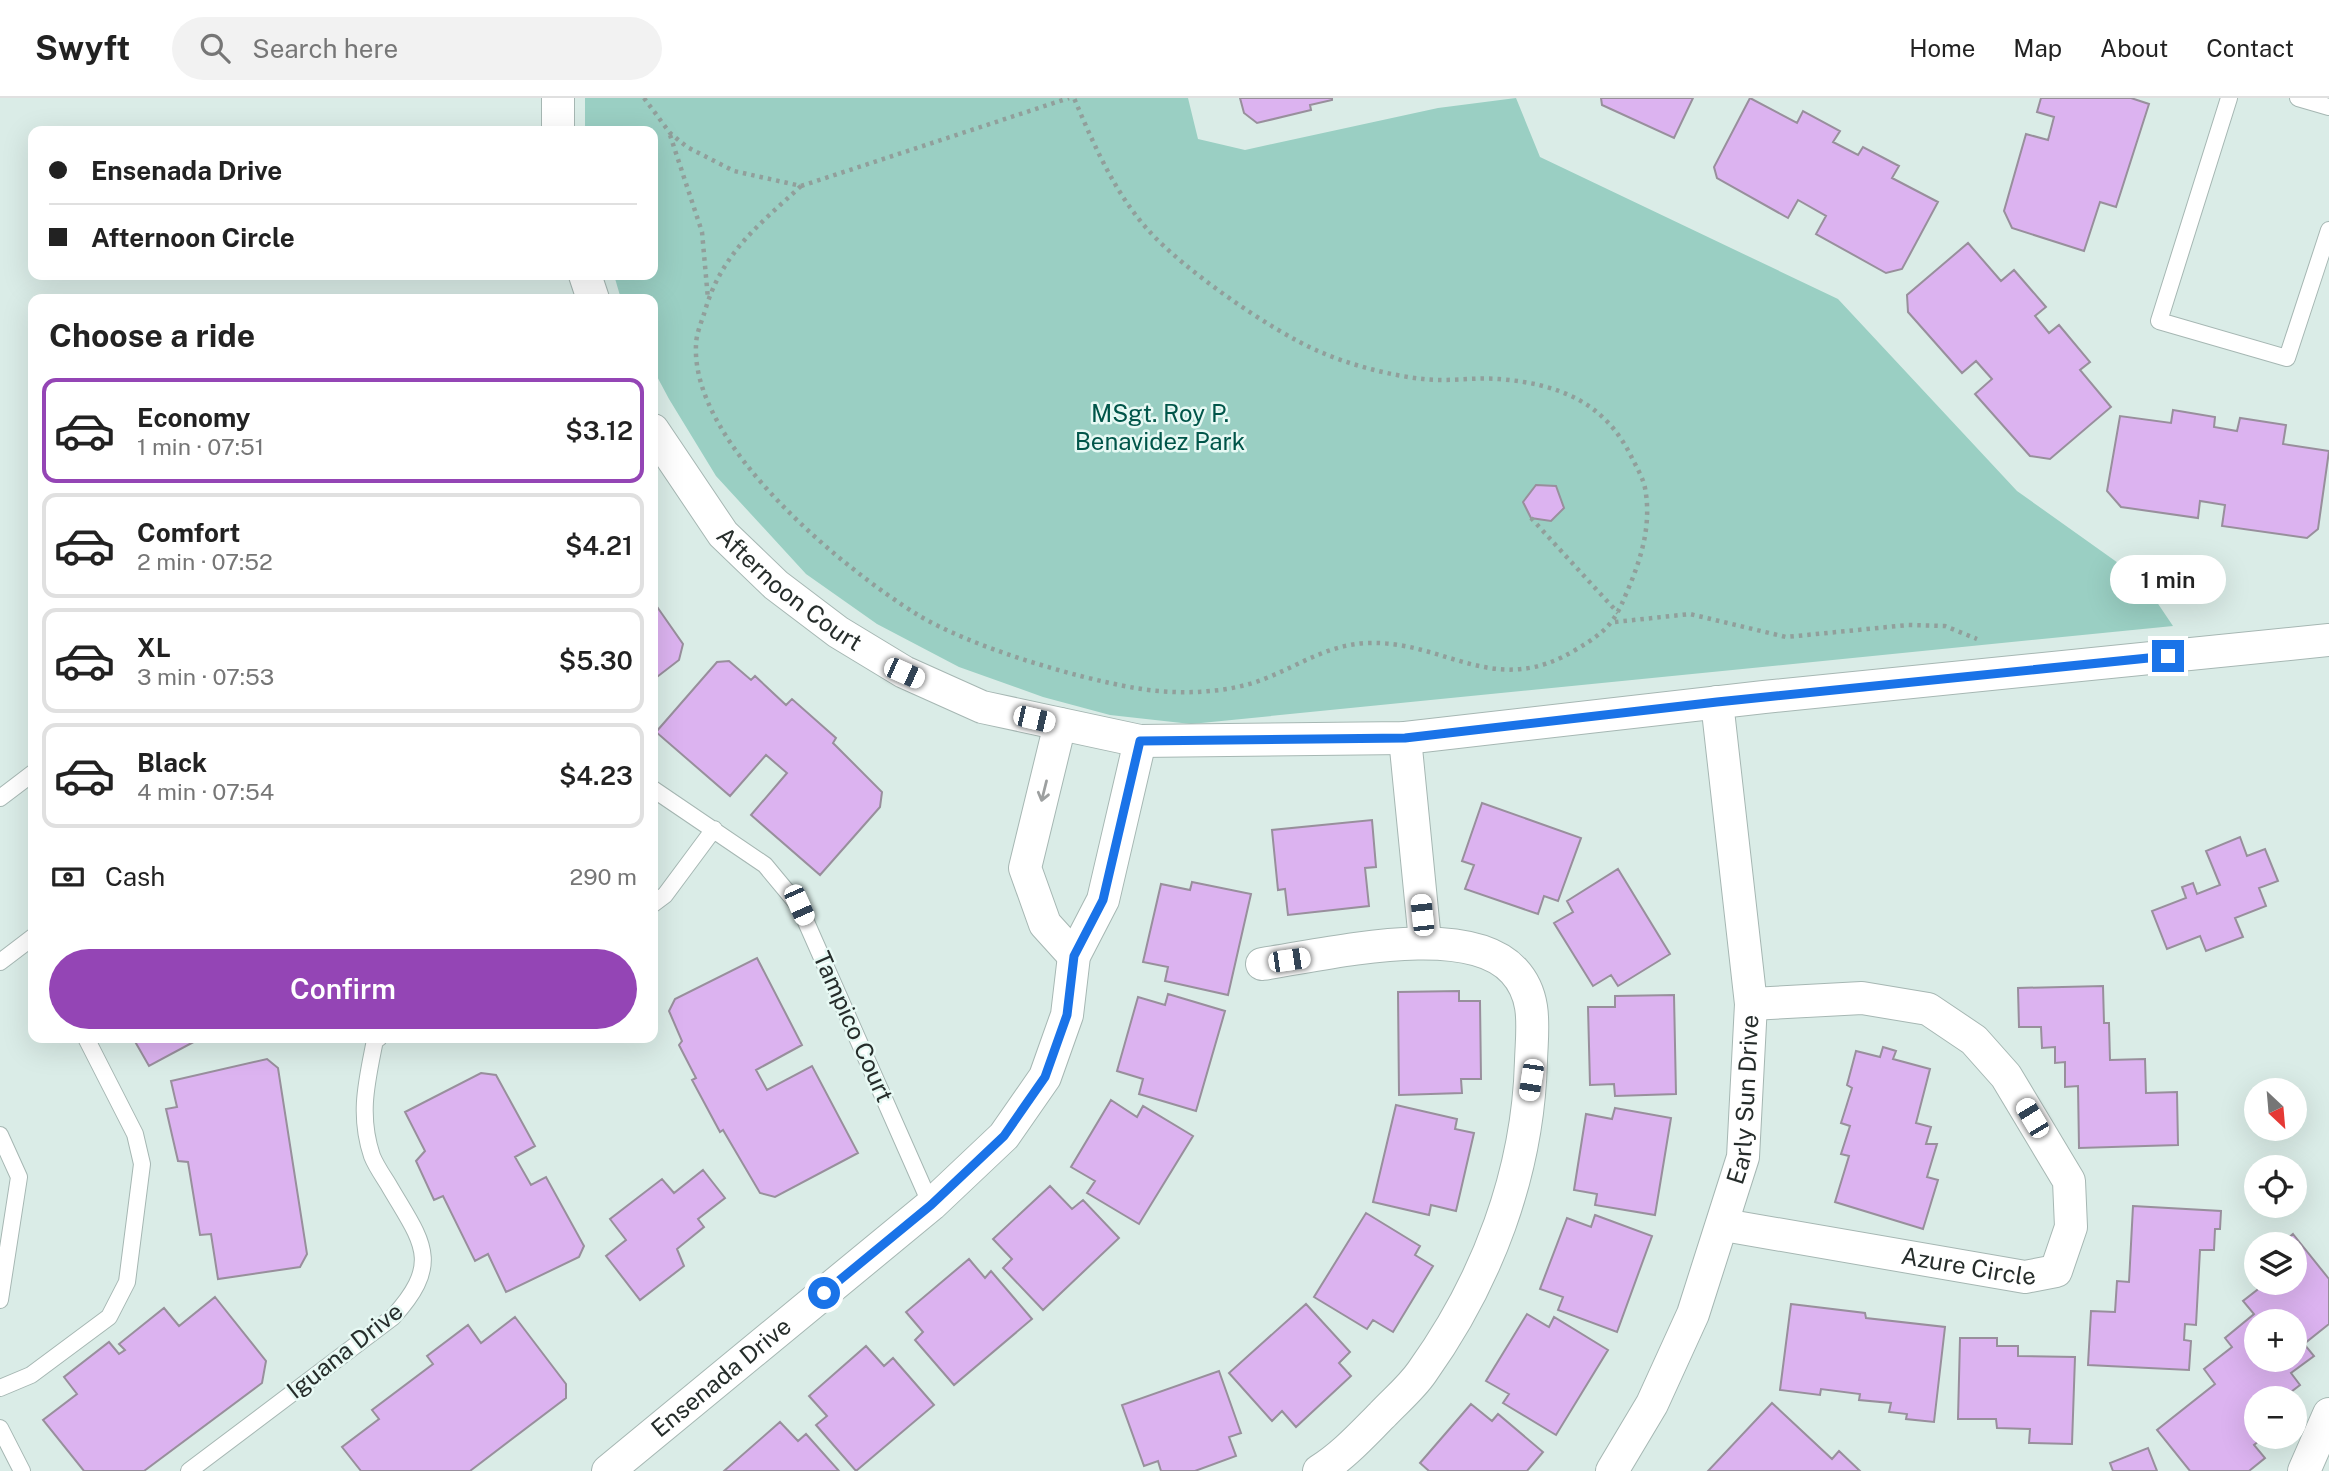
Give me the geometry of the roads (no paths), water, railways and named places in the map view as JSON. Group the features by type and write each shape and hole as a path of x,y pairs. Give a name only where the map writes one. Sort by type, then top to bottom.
{"street":[{"path":"558,98 558,126"},
{"name":"Afternoon Court","path":"658,437 723,534 776,585 838,632 904,673 982,707 1140,741 1405,738 1717,702 2329,640"},
{"name":"Early Sun Drive","path":"1612,1471 1652,1404 1693,1314 1724,1225 1743,1157 1751,1004 1717,702"},
{"path":"1060,724 1025,869 1045,924 1074,956"},
{"path":"1405,738 1425,942"},
{"name":"Ensenada Drive","path":"608,1471 931,1205 1004,1136 1045,1077 1067,1015 1074,956 1103,900 1140,741"},
{"path":"1262,964 1425,942 1471,945 1514,970 1533,1002 1531,1080 1513,1188 1478,1280 1421,1374 1341,1457 1318,1471"},
{"name":"Azure Circle","path":"1724,1225 2025,1277 2056,1271 2071,1227 2069,1181 2007,1076 1962,1032 1928,1009 1862,998 1751,1004"},
{"path":"2304,1471 2329,1414"}],"lane":[{"path":"2229,98 2159,321 2287,358 2329,230"},
{"path":"2298,98 2329,107"},
{"path":"0,798 28,777"},
{"name":"Tampico Court","path":"658,792 765,865 799,905 931,1205"},
{"path":"658,900 665,895 714,829"},
{"path":"0,962 28,941"},
{"path":"0,1388 31,1375 109,1317 127,1282 142,1164 135,1134 89,1043"},
{"name":"Iguana Drive","path":"189,1471 393,1317 411,1297 420,1278 424,1268 418,1237 373,1157 362,1101 374,1043"},
{"path":"0,1135 19,1177 0,1300"},
{"path":"0,1428 22,1471"}],"park label":[{"name":"MSgt. Roy P. Benavidez Park","path":"1160,428"}]}
